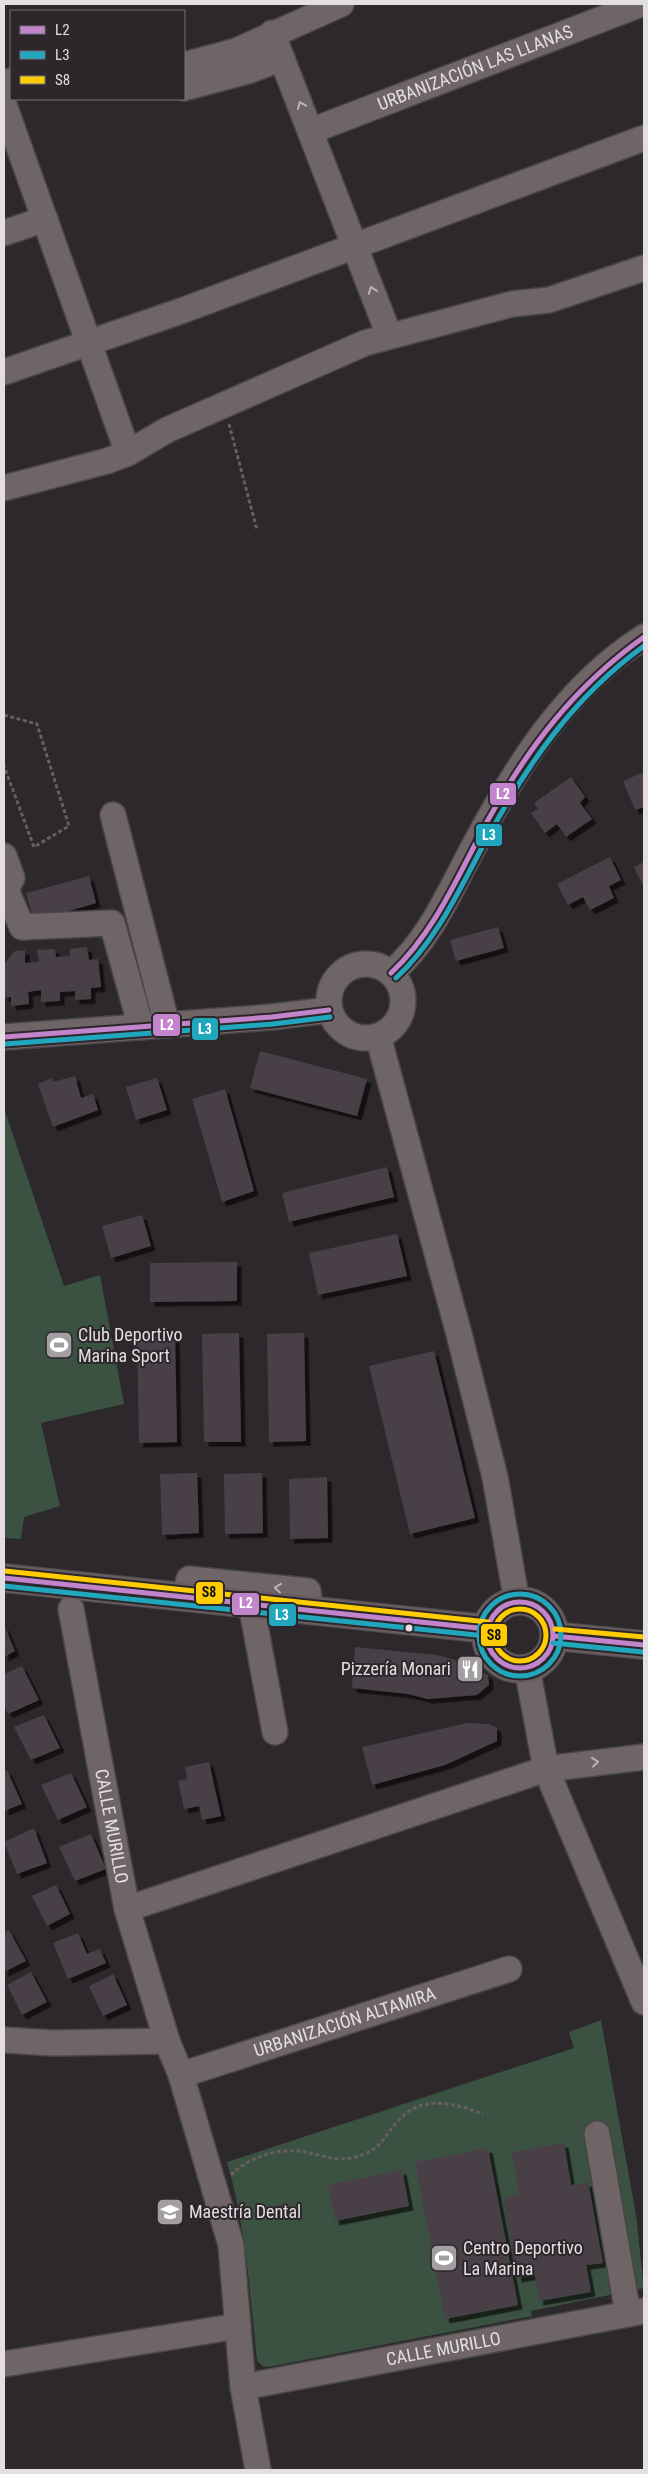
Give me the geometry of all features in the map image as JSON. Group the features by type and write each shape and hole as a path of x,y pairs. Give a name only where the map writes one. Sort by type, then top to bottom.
{"main road":[{"path":"4,1578 487,1629"},
{"path":"517,1602 539,1607 547,1615 552,1625 554,1636 552,1647 546,1657 538,1664 527,1668 506,1666 496,1659 490,1651 487,1640 487,1629 498,1610 507,1604 517,1602"},
{"path":"554,1636 644,1645"}],"street":[{"path":"185,65 236,51 272,33 342,4"},
{"name":"URBANIZACIÓN LAS LLANAS","path":"311,131 641,4"},
{"path":"272,33 389,335"},
{"path":"185,88 248,71 282,58"},
{"path":"4,105 46,218 88,344 128,453"},
{"path":"4,372 182,311 644,138"},
{"path":"4,233 46,218"},
{"path":"4,488 107,461 128,453 167,430 365,343 389,335 512,304 549,300 644,268"},
{"path":"391,973 404,963 429,930 482,832 552,722 596,673 644,637"},
{"path":"113,815 167,1025"},
{"path":"4,856 12,878 6,890 22,927 112,923 141,1027"},
{"path":"370,963 382,967 391,973 401,990 403,1008 398,1020 389,1030 378,1036 365,1038 353,1036 338,1026 329,1010 328,998 331,986 337,976 346,968 370,963"},
{"path":"4,1036 301,1015 329,1010"},
{"path":"378,1036 459,1334 495,1477 517,1602"},
{"path":"184,1597 189,1579 308,1591 310,1610"},
{"path":"251,1604 275,1732"},
{"name":"CALLE MURILLO","path":"71,1609 128,1909 167,2041 181,2075 231,2246 243,2387 258,2470"},
{"path":"527,1668 546,1768 644,2002"},
{"path":"128,1909 546,1768 644,1757"},
{"name":"URBANIZACIÓN ALTAMIRA","path":"181,2075 509,1969"},
{"path":"4,2040 53,2043 167,2041"},
{"path":"597,2134 636,2312"},
{"name":"CALLE MURILLO","path":"243,2387 636,2312"},
{"path":"4,2364 238,2326"}],"path":[{"path":"224,404 257,530"},
{"path":"4,715 37,724 70,826 34,847 4,766"},
{"path":"213,2185 229,2177 252,2160 264,2156 298,2151 336,2159 355,2157 380,2145 403,2116 424,2105 438,2103 454,2105 483,2114"}],"green space":[{"name":"Club Deportivo Marina Sport","path":"4,1108 64,1286 100,1275 124,1404 41,1423 60,1506 24,1517 21,1539 4,1538"},
{"name":"Centro Deportivo La Marina","path":"601,2020 636,2215 644,2288 531,2311 532,2316 273,2366 264,2367 257,2361 243,2236 227,2162 574,2048 569,2032"}],"building":[{"path":"644,772 644,807 635,810 623,781"},
{"path":"571,777 585,797 580,803 592,819 566,837 557,824 545,833 531,813 538,809 534,803"},
{"path":"610,857 621,880 609,886 614,898 590,910 583,897 568,905 557,884"},
{"path":"644,862 644,888 634,867"},
{"path":"89,876 96,903 34,921 26,893"},
{"path":"498,927 504,948 456,961 450,940"},
{"path":"87,947 89,960 98,959 101,987 91,988 91,999 75,1000 75,991 60,992 60,1001 41,1002 41,990 28,992 29,1004 11,1006 11,997 4,997 4,964 15,951 25,950 25,963 39,962 37,950 55,949 56,957 70,956 70,949"},
{"path":"260,1051 367,1079 357,1116 250,1088"},
{"path":"75,1076 81,1098 93,1094 98,1110 53,1127 38,1084 52,1078 53,1082"},
{"path":"157,1078 167,1110 136,1120 126,1087"},
{"path":"225,1089 254,1191 222,1202 192,1099"},
{"path":"387,1167 394,1197 289,1222 282,1193"},
{"path":"142,1215 151,1246 111,1258 102,1226"},
{"path":"397,1234 407,1276 318,1295 309,1253"},
{"path":"237,1262 237,1301 150,1302 150,1263"},
{"path":"239,1333 241,1442 204,1442 202,1334"},
{"path":"304,1333 306,1441 269,1442 267,1334"},
{"path":"175,1334 177,1442 139,1443 137,1335"},
{"path":"434,1351 475,1518 410,1534 369,1366"},
{"path":"197,1473 199,1533 162,1535 160,1474"},
{"path":"262,1473 263,1533 225,1534 224,1474"},
{"path":"327,1477 328,1538 290,1539 289,1479"},
{"path":"4,1625 15,1651 4,1657"},
{"path":"355,1647 437,1655 465,1663 488,1675 489,1685 477,1695 428,1699 408,1694 352,1688"},
{"path":"22,1666 39,1700 8,1714 4,1706 4,1674"},
{"path":"44,1715 60,1748 31,1760 14,1727"},
{"path":"467,1723 489,1724 497,1728 497,1741 445,1765 372,1785 362,1747"},
{"path":"209,1762 221,1816 202,1820 199,1806 184,1809 178,1781 187,1779 185,1767"},
{"path":"7,1770 22,1804 4,1811 4,1771"},
{"path":"71,1773 87,1807 58,1820 41,1785"},
{"path":"34,1828 47,1863 17,1874 4,1842"},
{"path":"91,1834 106,1869 75,1881 59,1847"},
{"path":"56,1885 70,1914 47,1926 32,1896"},
{"path":"9,1930 26,1961 4,1972 4,1933"},
{"path":"78,1933 87,1954 100,1949 106,1963 68,1979 53,1943"},
{"path":"31,1972 47,2002 22,2015 7,1985"},
{"path":"113,1974 127,2005 103,2016 89,1986"},
{"path":"564,2143 571,2185 588,2182 603,2263 586,2265 591,2292 539,2301 535,2275 517,2278 503,2197 519,2194 512,2152"},
{"path":"488,2148 518,2305 445,2319 415,2162"},
{"path":"402,2170 409,2206 335,2221 328,2185"}],"transit line":[{"name":"L2","path":"391,973 407,957 434,920 446,901 488,820 537,742 575,697 596,676 644,637"},
{"name":"L3","path":"396,978 424,947 446,914 517,786 553,735 595,687 644,646"},
{"name":"L2","path":"4,1037 272,1017 329,1010"},
{"name":"L3","path":"5,1044 273,1024 330,1017"},
{"name":"S8","path":"5,1571 488,1622"},
{"name":"L2","path":"4,1578 487,1629"},
{"name":"L3","path":"4,1586 486,1636"},
{"name":"L3","path":"520,1594 536,1597 549,1606 558,1619 561,1635 558,1651 549,1664 536,1673 520,1676 504,1673 491,1664 482,1651 479,1635 482,1619 491,1606 504,1597 520,1594"},
{"name":"L2","path":"513,1602 527,1602 539,1607 548,1616 553,1628 553,1635 551,1648 544,1659 527,1668 513,1668 501,1663 492,1654 487,1642 487,1628 492,1616 501,1607 513,1602"},
{"name":"S8","path":"520,1609 534,1613 542,1621 546,1635 542,1649 534,1657 520,1661 506,1657 498,1649 494,1635 498,1621 506,1613 520,1609"},
{"name":"S8","path":"555,1629 644,1637"},
{"name":"L2","path":"554,1636 644,1645"},
{"name":"L3","path":"553,1643 643,1652"}],"place":[{"name":"Club Deportivo Marina Sport","path":"59,1345"},
{"name":"Pizzería Monari","path":"470,1669"},
{"name":"Maestría Dental","path":"170,2212"},
{"name":"Centro Deportivo La Marina","path":"444,2258"}]}
